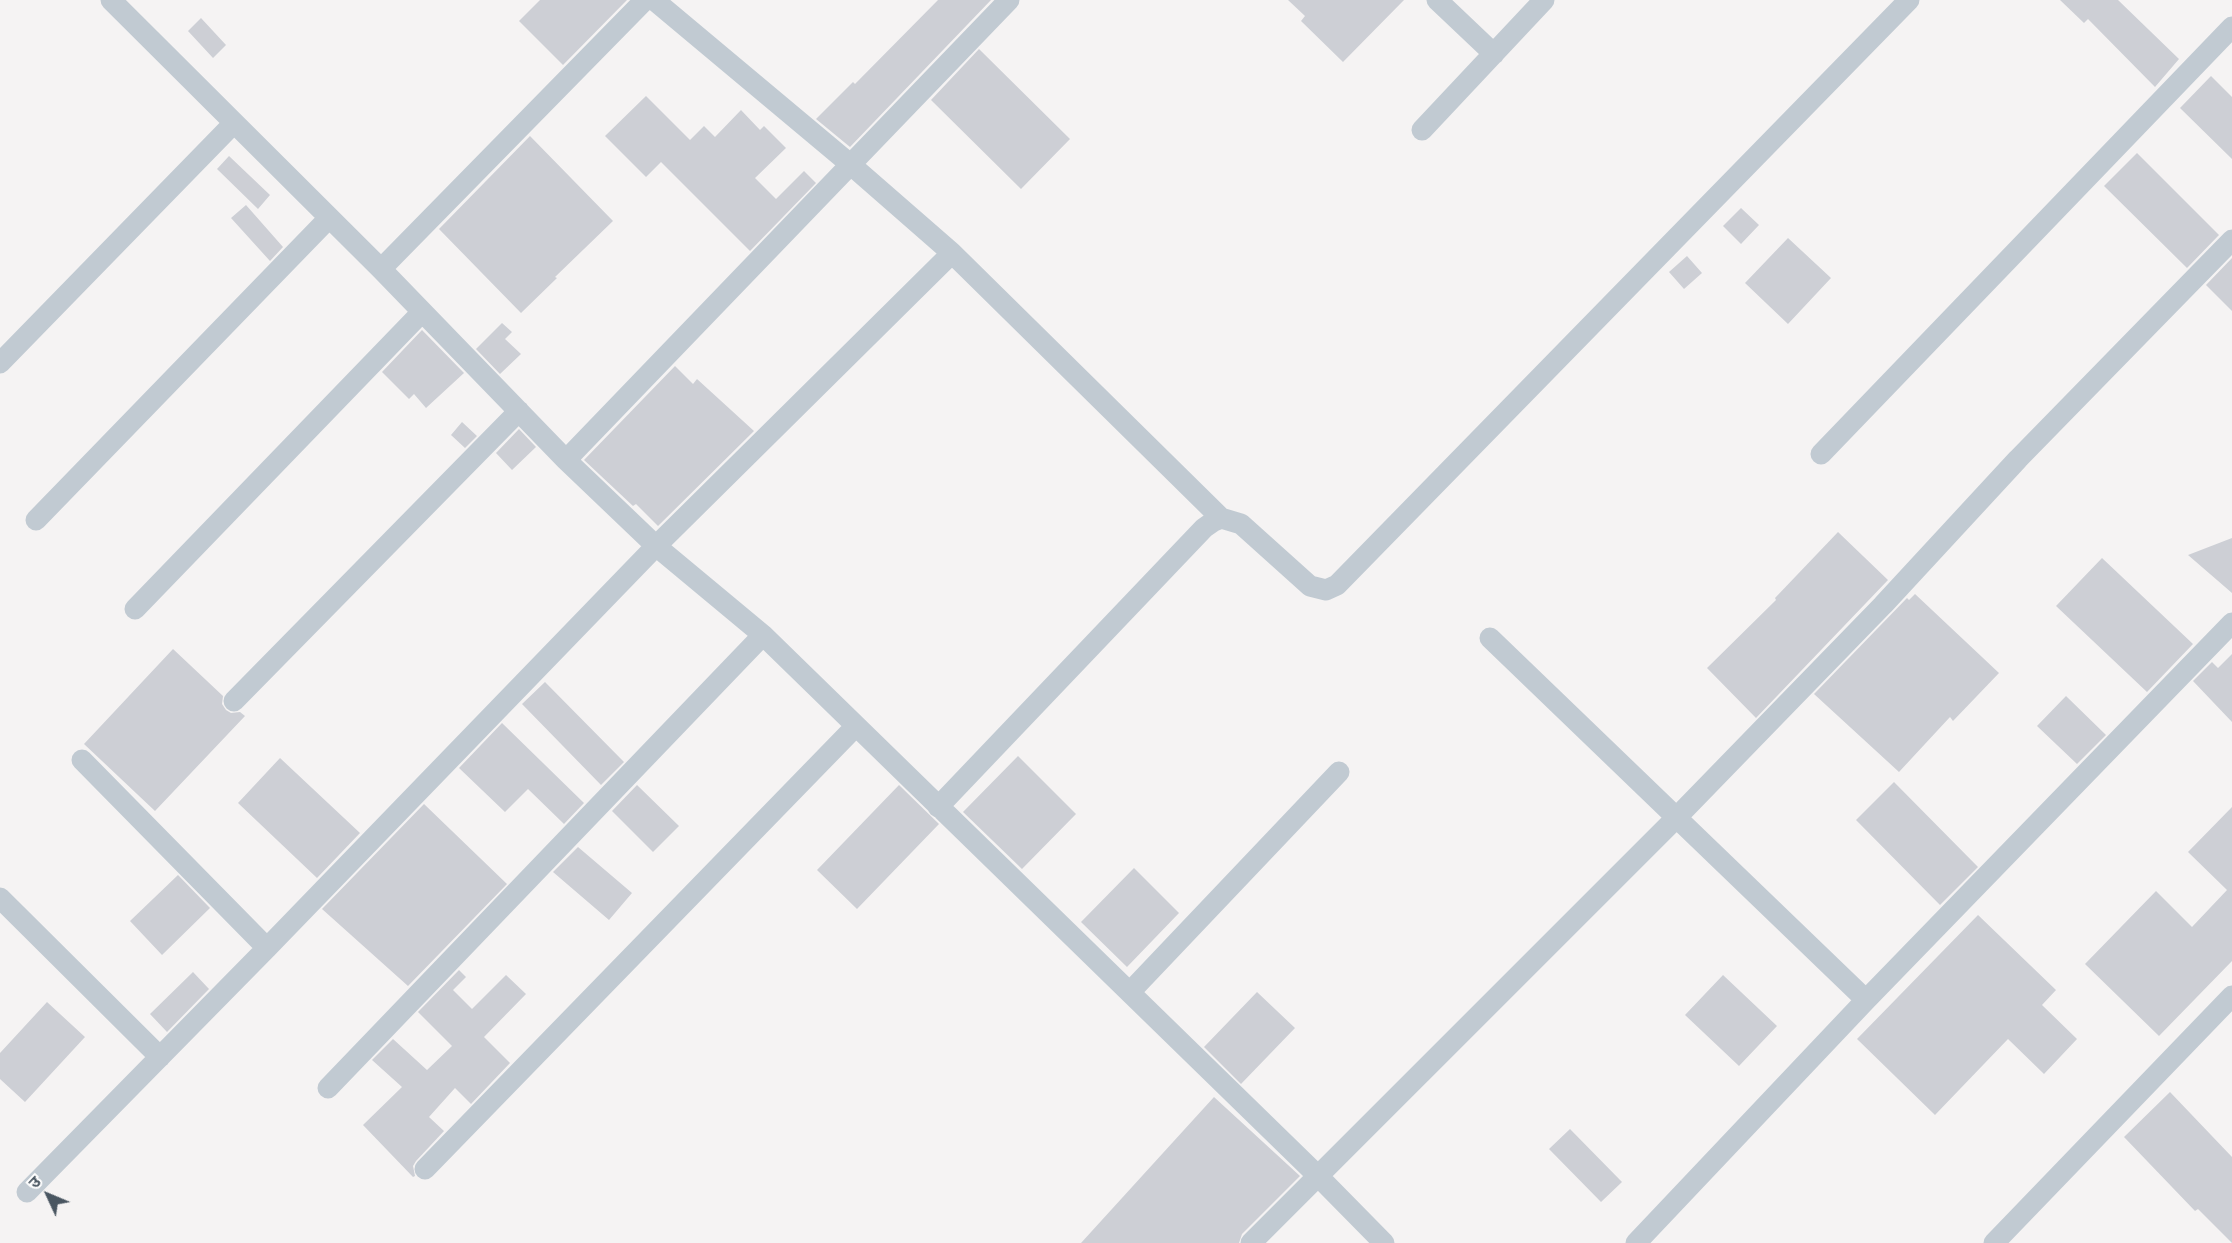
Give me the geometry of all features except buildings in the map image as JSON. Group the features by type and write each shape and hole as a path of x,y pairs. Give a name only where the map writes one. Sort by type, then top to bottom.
{"lane":[{"path":"111,0 381,269 566,460 656,546 763,635 1384,1243"},
{"path":"381,269 645,0"},
{"path":"654,0 850,164 952,253 1221,518 1241,524 1310,586 1326,590 1337,585 1909,0"},
{"path":"566,460 1009,0"},
{"path":"1437,0 1494,54"},
{"path":"1422,130 1544,0"},
{"path":"1821,454 2232,27"},
{"path":"0,363 234,123"},
{"path":"36,520 329,218"},
{"path":"1251,1243 1677,817 1883,605 2018,459 2232,240"},
{"path":"27,1192 656,546 952,253"},
{"path":"135,609 422,312"},
{"path":"234,701 519,411"},
{"path":"938,807 1204,528 1221,518"},
{"path":"1636,1243 1866,1000 2232,623"},
{"path":"328,1088 763,635"},
{"path":"1490,638 1866,1000"},
{"path":"425,1169 855,727"},
{"path":"82,760 267,948"},
{"path":"1130,992 1339,772"},
{"path":"0,898 160,1057"},
{"path":"1994,1243 2232,996"}]}
